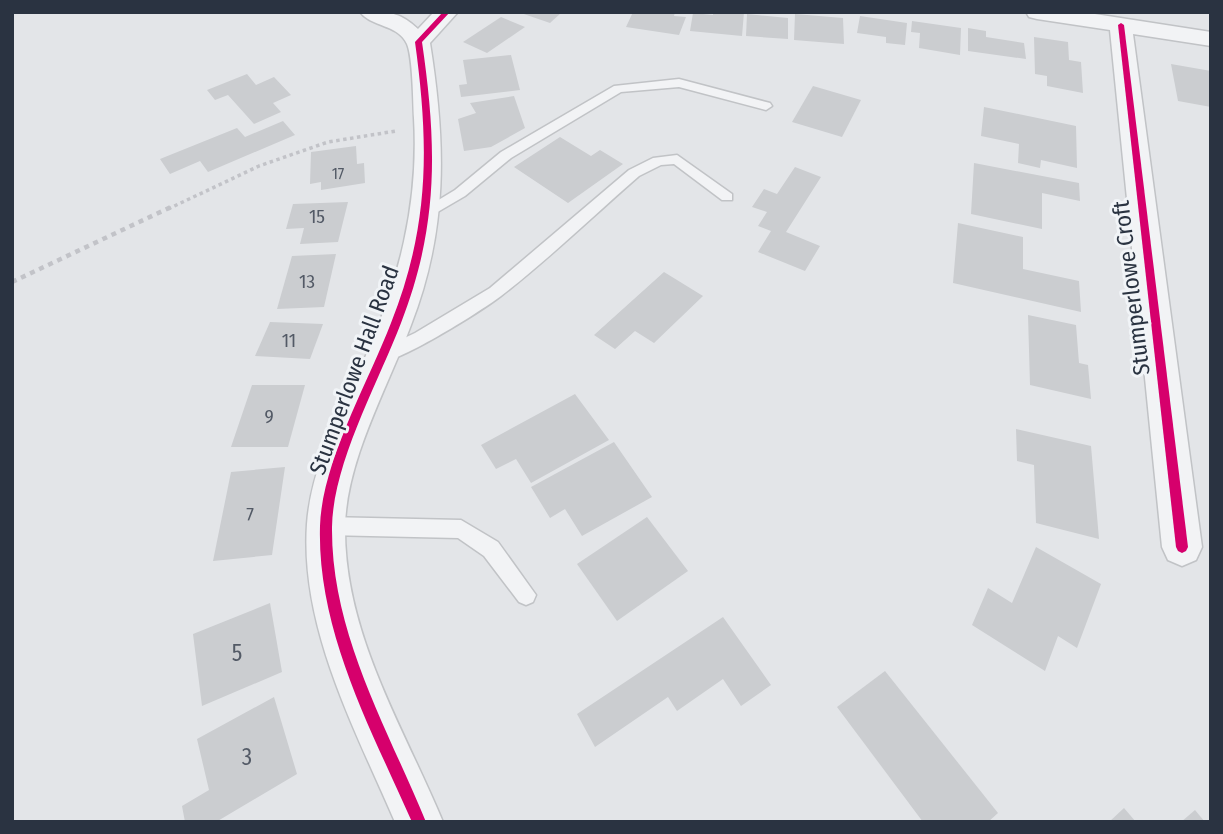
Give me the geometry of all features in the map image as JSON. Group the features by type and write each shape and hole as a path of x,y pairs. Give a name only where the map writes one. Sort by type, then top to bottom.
{"street":[{"path":"385,13 418,42 447,12"},
{"path":"1037,12 1211,39"},
{"name":"Stumperlowe Croft","path":"1121,25 1182,547"},
{"name":"Stumperlowe Hall Road","path":"418,42 428,126 424,213 417,262 336,469 326,526 330,588 351,662 419,822"}],"lane":[{"path":"424,213 460,193 506,156 618,89 679,83 766,106"},
{"path":"381,357 421,338 495,292 634,173 658,161 677,159 727,197"},
{"path":"326,526 461,530 491,549 526,595"}],"path":[{"path":"12,282 259,166 328,142 428,126"}],"building":[{"path":"518,12 562,12 550,23"},
{"path":"633,12 675,12 674,16 686,17 679,35 626,27"},
{"path":"713,12 744,12 742,36 690,31 693,13 713,15"},
{"path":"747,14 788,18 788,39 746,36"},
{"path":"795,14 843,18 844,44 794,40"},
{"path":"860,16 907,23 905,45 886,43 886,37 857,33"},
{"path":"501,17 525,27 487,53 463,42"},
{"path":"912,21 961,28 960,55 919,48 920,33 911,32"},
{"path":"968,28 986,31 986,37 1024,43 1026,59 968,51"},
{"path":"1034,37 1068,42 1069,60 1081,62 1083,93 1047,86 1047,76 1035,74"},
{"path":"511,55 520,90 461,97 459,85 467,84 463,60"},
{"path":"1171,64 1211,71 1211,107 1178,101"},
{"path":"247,74 256,85 274,77 291,95 273,103 281,112 254,124 228,95 215,100 207,90"},
{"path":"813,86 861,100 842,137 792,122"},
{"path":"514,96 525,128 491,147 464,151 458,119 476,113 470,103"},
{"path":"984,107 1076,126 1077,168 1041,160 1040,168 1018,163 1019,144 981,136"},
{"path":"283,121 295,135 208,172 200,161 170,174 160,159 237,128 245,137"},
{"path":"560,137 591,156 600,150 623,164 568,203 514,167"},
{"path":"356,146 357,164 364,163 365,183 321,190 321,182 310,184 311,152"},
{"path":"974,163 1079,183 1080,201 1042,193 1042,229 971,214"},
{"path":"795,167 821,177 786,232 820,246 805,271 758,252 771,231 758,226 767,212 752,207 764,189 777,194"},
{"path":"348,202 338,242 300,244 304,228 286,229 293,204"},
{"path":"958,223 1023,237 1023,269 1079,281 1081,312 953,283"},
{"path":"336,254 324,307 277,309 292,256"},
{"path":"664,272 703,296 654,343 635,331 615,349 594,335"},
{"path":"1028,315 1076,325 1079,363 1088,365 1091,399 1030,385"},
{"path":"270,322 323,324 310,359 255,356"},
{"path":"252,385 305,385 288,447 231,447"},
{"path":"575,394 609,440 531,483 516,459 496,469 481,445"},
{"path":"1016,429 1091,446 1099,539 1036,523 1034,465 1017,461"},
{"path":"614,442 652,497 582,536 565,509 550,518 531,487"},
{"path":"285,467 272,555 213,561 231,472"},
{"path":"647,517 688,571 617,621 577,564"},
{"path":"1036,547 1101,584 1077,648 1058,636 1045,671 972,625 988,588 1012,603"},
{"path":"270,603 282,672 202,706 193,634"},
{"path":"723,617 771,685 741,706 723,679 677,711 668,697 595,747 577,714"},
{"path":"885,671 998,813 988,822 923,822 837,707"},
{"path":"274,697 297,774 216,822 185,822 182,806 209,790 197,739"},
{"path":"1124,808 1136,822 1109,822"},
{"path":"1195,810 1205,822 1181,822"}],"cycle path":[{"path":"419,822 372,715 344,641 327,565 326,527 329,500 340,459 396,323 416,263 422,237 428,181 425,96 418,42 447,12"},
{"path":"1121,25 1182,547"}]}
